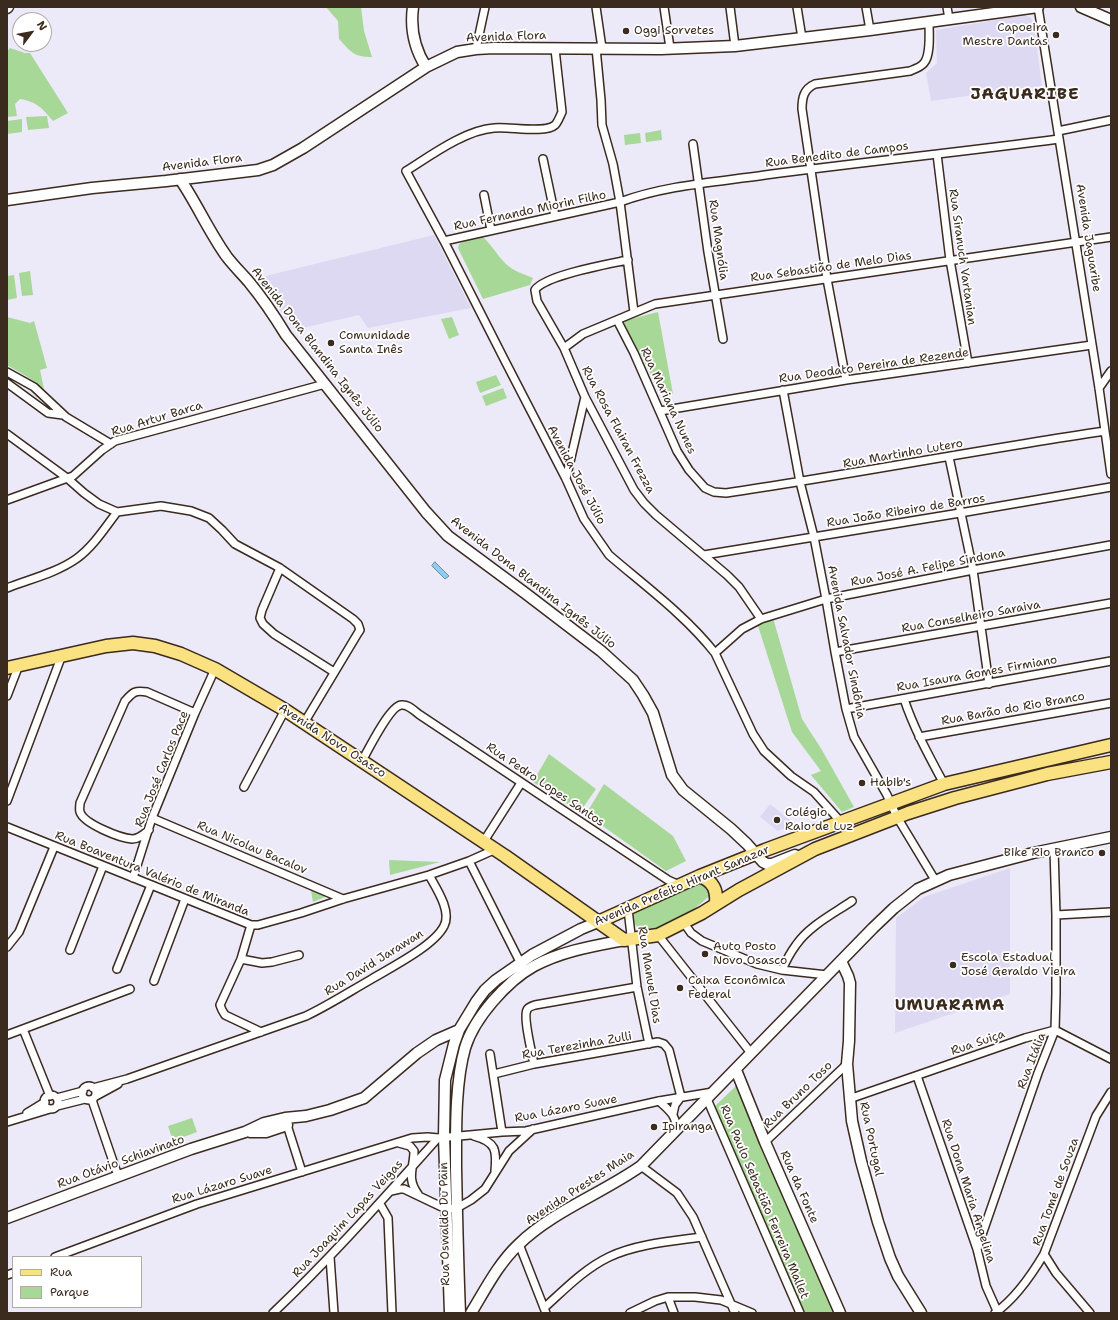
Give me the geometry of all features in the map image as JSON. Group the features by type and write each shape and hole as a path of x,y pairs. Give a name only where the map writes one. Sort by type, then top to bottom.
{"main road":[{"path":"413,7 413,37 420,57 426,67"},
{"name":"Avenida Flora","path":"7,200 92,188 258,170 273,165 310,143 426,67 457,52 476,49 670,48 735,46 870,30 1038,7"},
{"path":"1081,7 1111,20"},
{"name":"Avenida Dona Blandina Ignês Júlio","path":"180,179 190,194 211,234 228,258 250,283 286,335 426,512 448,536 525,592 595,646 634,680 653,713 672,775 683,790 731,829 763,862 772,864 805,851 815,849"},
{"name":"Avenida Novo Osasco","path":"13,666 106,646 133,643 155,646 181,654 215,669 304,722 496,849 598,922 628,939"},
{"name":"Avenida Prefeito Hirant Sanazar","path":"441,1138 445,1080 459,1030 485,990 520,962 581,929 700,876 891,803 944,784 1111,745"},
{"name":"Avenida Prefeito Hirant Sanazar","path":"456,1135 460,1074 466,1047 478,1022 492,1003 508,986 533,966 572,951 628,939 658,935 684,923 739,890 815,849 908,812 1047,774 1111,762"},
{"name":"Avenida Prestes Maia","path":"476,1311 502,1264 519,1244 558,1215 641,1166 894,908 918,889 935,880 960,872 1033,853 1111,837"},
{"path":"700,876 708,880 715,889 716,904"},
{"name":"Rua Portugal","path":"841,961 850,983 847,1064 849,1099 861,1161 882,1236 890,1258 921,1313"},
{"name":"Rua Otávio Schiavinato","path":"7,1218 191,1149 245,1132 264,1123 286,1121 330,1110 364,1098 417,1053 436,1040 459,1030"},
{"name":"Rua da Fonte","path":"736,1070 765,1142 840,1313"},
{"name":"Rua Oswaldo Du Pain","path":"450,1313 452,1208 456,1135"},
{"name":"Rua Oswaldo Du Pain","path":"441,1138 452,1208 460,1313"}],"street":[{"path":"476,49 485,7"},
{"path":"596,7 602,100 602,125 612,156 620,202 634,312"},
{"path":"664,7 670,48"},
{"path":"730,7 735,46"},
{"path":"797,7 802,38"},
{"path":"866,7 870,30"},
{"path":"947,7 949,19"},
{"name":"Avenida Jaguaribe","path":"1038,7 1099,388 1111,474"},
{"path":"846,380 827,278 802,109 803,97 807,89 815,84 910,71 918,68 924,64 928,53 929,22"},
{"name":"Avenida José Júlio","path":"555,49 562,112 554,125 549,128 493,128 473,132 406,171 444,241 566,479 584,519 609,555 686,621 715,653 753,734 764,751 791,776 814,792 841,822"},
{"path":"1058,131 1111,120"},
{"name":"Rua Benedito de Campos","path":"620,202 641,194 700,184 1059,139"},
{"name":"Rua Magnólia","path":"693,144 715,295 723,339"},
{"name":"Rua Siranuch Vartanian","path":"936,154 950,260 968,363"},
{"path":"543,159 555,216"},
{"path":"484,195 491,230"},
{"name":"Rua Fernando Miorin Filho","path":"444,241 620,202"},
{"name":"Rua Sebastião de Melo Dias","path":"564,348 583,334 655,304 1111,237"},
{"name":"Rua Rosa Flairan Frezza","path":"628,260 582,270 550,280 537,286 535,293 537,301 564,348 585,397 634,490 644,503 739,587 761,619"},
{"name":"Rua Mariana Nunes","path":"617,320 634,353 677,451 689,470 705,488"},
{"name":"Rua Deodato Pereira de Rezende","path":"660,411 846,380 1092,345"},
{"path":"1099,388 1111,371"},
{"path":"7,372 34,387 64,415 111,444"},
{"path":"7,383 48,413 64,415"},
{"name":"Rua Artur Barca","path":"7,500 73,476 102,450 115,441 325,384"},
{"name":"Avenida Salvador Sindônia","path":"783,390 800,482 814,537 846,709 854,737 891,803 897,817 935,880"},
{"path":"566,479 585,397"},
{"name":"Rua Martinho Lutero","path":"705,488 714,492 726,493 1105,431"},
{"path":"7,434 67,478 84,494 99,504 117,512 161,506 191,511 209,518 235,544 280,568 353,619 358,624 360,630 304,722"},
{"path":"949,457 973,570 988,684"},
{"name":"Rua João Ribeiro de Barros","path":"704,556 960,514 1111,487"},
{"path":"7,588 54,571 77,558 100,535 117,512"},
{"name":"Rua José A. Felipe Sindona","path":"715,653 742,629 761,619 826,598 1111,545"},
{"path":"280,568 262,610 260,618 262,624 274,634 334,672"},
{"name":"Rua Conselheiro Saraiva","path":"835,652 1111,604"},
{"path":"7,801 62,655"},
{"name":"Rua Isaura Gomes Firmiano","path":"846,709 1111,661"},
{"path":"7,696 13,666"},
{"name":"Rua José Carlos Pace","path":"133,878 152,818 195,713 215,669"},
{"path":"149,830 139,837 132,839 112,834 86,821 80,813 80,803 125,701 132,693 139,691 147,692 195,713"},
{"path":"904,699 911,720 944,784"},
{"name":"Rua Barão do Rio Branco","path":"919,737 1111,703"},
{"name":"Rua Pedro Lopes Santos","path":"362,761 388,716 399,705 410,707 521,783 668,880 679,885"},
{"path":"244,787 285,710"},
{"path":"484,841 521,783"},
{"name":"Rua Nicolau Bacalov","path":"152,818 343,899"},
{"name":"Rua Boaventura Valério de Miranda","path":"7,828 251,925 258,925 301,913 343,899 429,875 469,861 496,849"},
{"path":"7,947 19,932 54,847"},
{"name":"Rua Itália","path":"978,1249 1035,1080 1055,1030 1056,915 1054,849"},
{"path":"469,861 520,962"},
{"path":"70,950 104,866"},
{"name":"Rua David Jarawan","path":"127,1079 306,1016 327,1006 414,954 433,940 444,926 446,914 442,899 429,875"},
{"path":"117,969 151,885"},
{"path":"154,981 185,899"},
{"path":"782,970 796,944 806,934 852,901"},
{"name":"Rua Manuel Dias","path":"628,909 628,939 649,1044"},
{"path":"1056,915 1111,912"},
{"path":"684,923 690,934 702,941 757,964 782,970 827,975"},
{"path":"251,925 241,959 220,1005 225,1015 260,1032"},
{"path":"658,935 752,1053"},
{"path":"241,959 262,963 299,955"},
{"path":"534,1064 526,1020 526,1011 529,1008 535,1005 637,987"},
{"path":"7,1035 130,990"},
{"path":"23,1029 54,1097 58,1102 57,1106"},
{"path":"1055,1030 1111,1059"},
{"name":"Rua Suiça","path":"849,1099 1025,1038 1055,1030"},
{"name":"Rua Terezinha Zulli","path":"494,1074 534,1064 658,1042 664,1044 669,1050 681,1098"},
{"path":"490,1054 502,1132"},
{"name":"Rua Bruno Toso","path":"765,1142 847,1064"},
{"name":"Rua Dona Maria Angelina","path":"917,1076 978,1249 986,1286 997,1313"},
{"path":"118,1176 87,1087 93,1088 127,1079"},
{"path":"7,1122 54,1109 57,1106 89,1096 127,1079"},
{"path":"20,1118 45,1102 46,1098 89,1096 96,1092 93,1088"},
{"name":"Rua Tomé de Souza","path":"1090,1313 1056,1273 1044,1254 1096,1116 1111,1092"},
{"name":"Rua Lázaro Suave","path":"58,1256 197,1204 419,1137 441,1138 456,1135 526,1131 659,1101 710,1096"},
{"name":"Rua Paulo Sebastião Ferreira Mallet","path":"710,1096 800,1313"},
{"path":"677,1129 673,1114 675,1105 681,1098"},
{"path":"659,1101 673,1114"},
{"path":"45,1102 46,1106 50,1109"},
{"path":"286,1121 302,1172"},
{"path":"391,1191 404,1189 452,1208 471,1200 482,1192 510,1151 534,1128"},
{"path":"469,1134 481,1138 493,1146 497,1156 494,1175"},
{"name":"Rua Joaquim Lapas Veigas","path":"276,1311 330,1257 380,1204 411,1168 441,1138"},
{"path":"399,1143 410,1146 414,1151 414,1158 411,1168 411,1180 413,1187 420,1196"},
{"path":"641,1166 677,1193 693,1217 735,1313"},
{"path":"380,1204 388,1218 392,1313"},
{"path":"519,1244 545,1311 578,1278 609,1257 630,1249 702,1237"},
{"path":"997,1313 1013,1298 1026,1282 1044,1254"},
{"path":"330,1257 334,1313"},
{"path":"668,1297 674,1313"},
{"path":"630,1313 655,1301 668,1297 712,1298 731,1303 752,1313"}],"shaded area":[{"path":"1025,15 1031,18 1034,25 1042,86 931,101 926,73 937,63 936,30"},
{"path":"434,235 471,308 368,328 359,315 294,330 257,278"},
{"name":"Colégio Raio de Luz","path":"770,804 795,824 778,831 760,817"},
{"name":"Escola Estadual José Geraldo Vieira","path":"1010,868 1010,994 895,1033 896,918 924,897"}],"green space":[{"path":"326,7 361,7 364,31 372,57 357,55 343,44 339,39 338,21"},
{"path":"10,48 12,49 12,52 30,53 68,113 53,121 39,106 20,99 15,104 17,116 7,117 7,51"},
{"path":"47,116 49,128 28,130 26,117"},
{"path":"22,119 22,132 7,134 7,121"},
{"path":"661,130 662,140 646,142 645,133"},
{"path":"640,133 641,143 625,145 624,135"},
{"path":"482,236 508,266 533,278 530,285 483,299 458,248 459,244"},
{"path":"30,271 33,295 22,296 19,273"},
{"path":"14,275 17,298 7,300 7,276"},
{"path":"658,312 673,394 661,394 623,321"},
{"path":"7,317 30,323 34,321 47,368 40,370 44,389 7,365"},
{"path":"452,317 459,335 449,339 441,319"},
{"path":"496,375 501,385 480,393 476,382"},
{"path":"503,388 507,398 486,406 482,396"},
{"path":"773,618 802,719 822,750 854,807 842,812 811,775 821,771 792,732 758,626"},
{"path":"549,754 596,789 580,812 533,782"},
{"path":"604,784 673,836 686,861 666,871 586,814"},
{"path":"389,860 440,862 390,875"},
{"path":"699,884 705,885 710,893 708,897 679,919 666,926 653,930 644,930 634,923 633,918 635,909"},
{"path":"311,891 321,892 325,897 313,902"},
{"path":"736,1086 836,1313 805,1313 715,1106"},
{"path":"192,1118 197,1132 173,1141 168,1126"}],"water":[{"path":"435,562 449,576 445,579 432,566"}],"place":[{"name":"Oggi Sorvetes","path":"626,31"},
{"name":"Capoeira Mestre Dantas","path":"1056,35"},
{"name":"Comunidade Santa Inês","path":"331,343"},
{"name":"Habib's","path":"862,783"},
{"name":"Colégio Raio de Luz","path":"777,820"},
{"name":"Bike Rio Branco","path":"1102,853"},
{"name":"Auto Posto Novo Osasco","path":"705,954"},
{"name":"Escola Estadual José Geraldo Vieira","path":"953,965"},
{"name":"Caixa Econômica Federal","path":"680,988"},
{"name":"Ipiranga","path":"654,1127"}],"district":[{"name":"JAGUARIBE","path":"1025,95"},
{"name":"UMUARAMA","path":"950,1006"}]}
